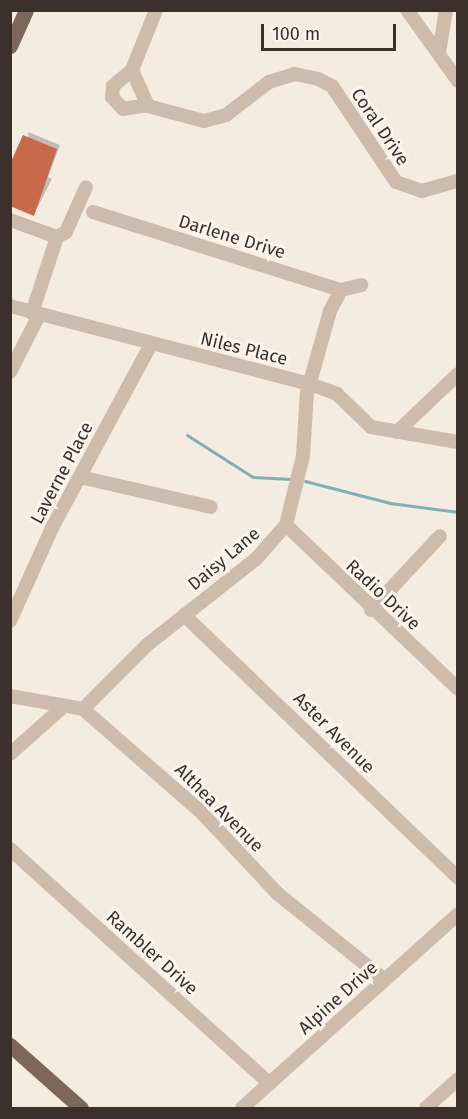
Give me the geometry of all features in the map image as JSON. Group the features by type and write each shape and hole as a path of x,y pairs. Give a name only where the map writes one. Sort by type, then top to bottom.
{"main road":[{"path":"10,46 26,10"},
{"path":"10,1045 81,1108"}],"street":[{"name":"Coral Drive","path":"156,10 132,70 113,86 112,97 131,111 147,105 204,121 226,115 269,82 295,74 318,79 332,87 396,182 422,191 458,181"},
{"path":"439,53 446,10"},
{"path":"408,11 458,81"},
{"path":"132,70 147,105"},
{"path":"10,372 36,314 57,237 66,232 86,187"},
{"name":"Darlene Drive","path":"93,212 341,290"},
{"path":"10,220 57,237"},
{"path":"341,290 361,285"},
{"name":"Daisy Lane","path":"83,709 184,615 256,558 286,525 303,456 310,384 330,311 341,290"},
{"name":"Niles Place","path":"10,306 310,384 337,394 371,427 458,442"},
{"name":"Laverne Place","path":"10,621 80,477 150,344"},
{"path":"397,432 458,374"},
{"path":"80,477 211,507"},
{"name":"Radio Drive","path":"286,525 372,610 458,689"},
{"path":"372,610 440,536"},
{"name":"Aster Avenue","path":"184,615 458,878"},
{"path":"10,696 83,709"},
{"path":"10,754 63,707"},
{"name":"Althea Avenue","path":"83,709 200,811 278,894 385,980"},
{"name":"Rambler Drive","path":"10,849 270,1083"},
{"name":"Alpine Drive","path":"242,1108 458,914"},
{"path":"426,1108 458,1079"}],"building":[{"path":"23,135 57,149 34,216 10,206 10,164"}],"waterway":[{"path":"187,435 253,477 291,479"},
{"path":"305,481 390,503 458,512"}]}
